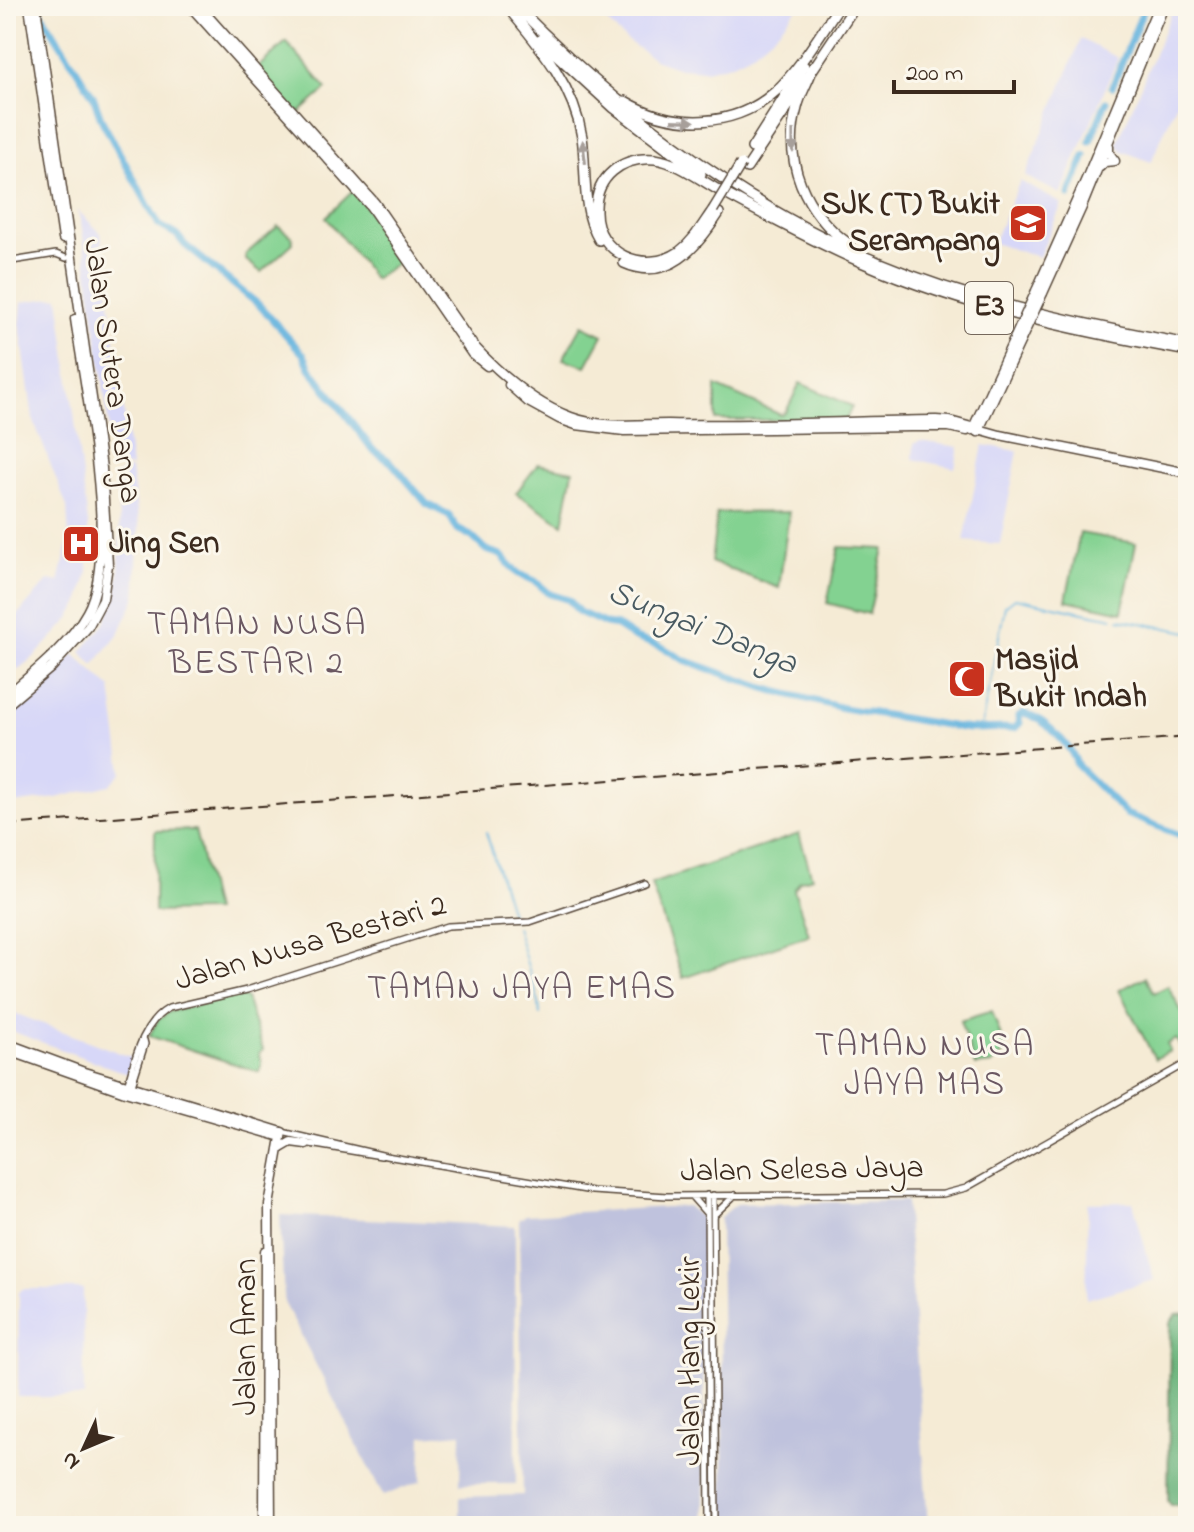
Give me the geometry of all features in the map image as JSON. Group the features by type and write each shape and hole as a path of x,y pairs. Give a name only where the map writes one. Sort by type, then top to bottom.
{"highway":[{"name":"E3","path":"505,6 515,10 651,129 705,168 795,222 867,256 973,296 1048,316 1188,344"},
{"path":"515,10 570,95 582,135 592,230 611,255 637,268 654,269 668,266 684,257 716,211 842,6"},
{"path":"589,77 641,111 664,119 685,122 738,114 775,91 842,6"},
{"path":"744,166 855,6"},
{"name":"E3","path":"515,10 614,108 739,201 821,243 929,289 1016,316 1188,351"},
{"path":"813,67 794,121 792,147 797,175 804,195 821,221 867,256"},
{"path":"716,211 690,243 665,260 652,262 623,257 601,235 595,214 597,195 605,177 631,160 663,160 739,201"}],"main road":[{"name":"Jalan Sutera Danga","path":"6,706 52,667 88,627 103,599 108,565 102,468 29,6"},
{"name":"Jalan Sutera Danga","path":"6,696 74,631 91,604 99,576 100,509 34,26 36,6"},
{"path":"190,6 370,202 375,214 446,316 491,365 535,400 572,418 608,424 716,425 936,420 1188,473"},
{"path":"199,6 370,202 407,249 455,324"},
{"path":"975,430 1089,181 1158,6"},
{"path":"1089,181 1164,6"},
{"path":"1089,181 1103,163 1115,161 1108,151 1110,129"},
{"path":"405,259 407,249"},
{"path":"405,259 416,263"},
{"name":"Jalan Selesa Jaya","path":"6,1046 128,1089 243,1126 279,1134"},
{"name":"Jalan Selesa Jaya","path":"128,1089 279,1134"},
{"path":"243,1126 265,1135 277,1149"},
{"path":"277,1149 279,1134"},
{"path":"277,1149 288,1143 306,1144"},
{"name":"Jalan Aman","path":"264,1526 264,1209 277,1149"},
{"name":"Jalan Aman","path":"271,1526 269,1205 277,1149"}],"street":[{"path":"6,262 56,254 65,247"},
{"path":"56,254 66,258"},
{"name":"Jalan Nusa Bestari 2","path":"128,1089 154,1018 178,1004 247,990 448,926 530,922 645,883"},
{"name":"Jalan Selesa Jaya","path":"279,1134 386,1156 592,1191 645,1196 953,1193 1188,1062"},
{"name":"Jalan Selesa Jaya","path":"279,1134 306,1144 373,1157 386,1156"},
{"name":"Jalan Hang Lekir","path":"709,1526 710,1195"},
{"path":"692,1196 710,1214 736,1195"},
{"name":"Jalan Hang Lekir","path":"710,1214 716,1526"}],"shaded area":[{"path":"590,6 799,6 776,33 751,54 731,64 706,70 680,68 654,59 625,39"},
{"path":"1174,6 1188,6 1188,77 1151,162 1122,151 1117,144"},
{"path":"1081,39 1118,58 1061,194 1025,176"},
{"name":"SJK (T) Bukit Serampang","path":"1020,181 1062,204 1039,257 993,243"},
{"path":"77,210 101,233 131,467 117,466 113,456"},
{"path":"59,297 88,523 88,572 79,604 68,621 35,656 6,679 6,617 11,622 49,580 59,582 69,540 67,507 33,419 20,326 22,302"},
{"path":"920,441 959,447 955,468 913,459 914,444"},
{"path":"983,445 1018,451 1000,544 964,541"},
{"path":"131,469 139,526 135,599 119,633 94,665 81,652 104,625 115,598 120,532 116,476"},
{"path":"74,654 111,688 122,772 110,785 56,798 6,805 6,718"},
{"path":"6,1010 133,1058 128,1074 6,1029"},
{"path":"906,1201 928,1526 724,1526 720,1218 736,1204"},
{"path":"1133,1202 1154,1280 1086,1299 1088,1203"},
{"path":"687,1206 702,1218 705,1526 460,1526 460,1497 523,1495 519,1220 526,1215"},
{"path":"280,1215 515,1226 516,1484 460,1484 461,1433 422,1436 421,1481 383,1496 284,1302"},
{"path":"22,1289 83,1289 84,1397 18,1397 19,1293"}],"green space":[{"path":"286,42 327,89 297,115 256,69"},
{"path":"354,190 403,259 374,279 326,217"},
{"path":"278,226 292,237 293,243 261,272 246,260 246,254"},
{"path":"582,325 603,335 586,366 563,359"},
{"path":"800,383 852,406 846,420 716,420 716,386 781,415 786,412"},
{"path":"538,464 573,471 563,524 516,493"},
{"path":"789,512 779,588 711,562 717,513"},
{"path":"1080,533 1136,543 1122,612 1066,600"},
{"path":"839,547 884,549 869,614 827,603"},
{"path":"195,830 214,911 154,912 155,831"},
{"path":"799,834 812,877 800,881 794,890 809,935 683,978 651,884"},
{"path":"1145,977 1154,993 1168,986 1188,1023 1188,1042 1180,1046 1176,1039 1167,1044 1170,1051 1155,1059 1119,990"},
{"path":"240,995 246,998 263,1050 259,1054 262,1063 259,1072 149,1036 158,1020 169,1012"},
{"path":"992,1011 1006,1051 992,1064 975,1066 960,1021"},
{"path":"1188,1313 1188,1505 1171,1505 1168,1501 1170,1323 1176,1314"}],"waterway":[{"name":"Sungai Danga","path":"37,6 93,96 102,121 159,225 177,235 185,245 259,305 304,355 310,368 373,450 391,462 427,504 449,515 457,529 471,536 486,550 501,555 517,573 535,581 550,594 569,600 579,612 617,626 635,638 662,647 684,660 767,689 843,708 969,729 1015,728 1020,723 1018,717 1023,713 1031,715 1055,733 1069,749 1077,765 1126,814 1188,838"},
{"path":"1112,87 1145,6"},
{"path":"1090,142 1106,102"},
{"path":"1069,195 1085,156"},
{"path":"981,728 1005,606 1015,598 1113,618"},
{"path":"1119,619 1188,632"},
{"path":"486,832 513,920"},
{"path":"516,927 540,1015"}],"railway":[{"path":"6,825 1188,737"}],"place":[{"name":"SJK (T) Bukit Serampang","path":"1028,223"},
{"name":"Jing Sen","path":"81,544"},
{"name":"Masjid Bukit Indah","path":"967,679"}],"district":[{"name":"TAMAN NUSA BESTARI 2","path":"257,646"},
{"name":"TAMAN JAYA EMAS","path":"522,990"},
{"name":"TAMAN NUSA JAYA MAS","path":"925,1066"}]}
